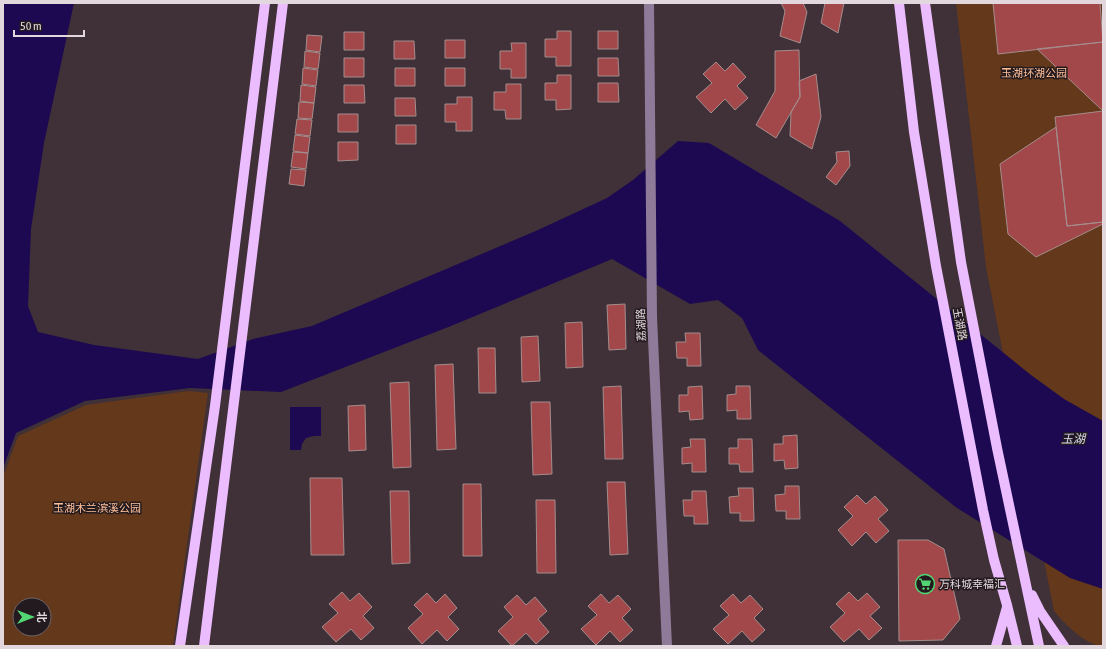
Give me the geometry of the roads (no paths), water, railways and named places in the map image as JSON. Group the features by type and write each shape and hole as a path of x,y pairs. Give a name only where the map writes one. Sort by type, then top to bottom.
{"main road":[{"path":"180,646 224,335 265,3"},
{"path":"204,646 284,3"},
{"name":"玉湖路","path":"899,3 914,132 936,266 983,510 994,560 1017,646"},
{"name":"玉湖路","path":"925,3 945,157 961,262 1039,646"},
{"path":"1026,583 1040,611 1064,646"},
{"path":"996,646 1007,605"}],"street":[{"name":"荔湖路","path":"649,3 652,318 667,646"}],"water":[{"name":"玉湖","path":"3,3 74,3 44,143 31,229 28,306 38,332 94,345 198,359 253,339 312,326 538,230 607,198 633,180 678,141 709,143 840,221 1031,375 1064,399 1103,421 1103,589 1070,578 957,508 758,350 742,318 718,300 690,304 612,259 451,326 281,392 190,388 85,401 16,433 3,468"},
{"path":"290,407 321,407 321,436 306,438 302,444 301,450 290,450"}],"place":[{"name":"万科城幸福汇","path":"925,584"}],"park label":[{"name":"玉湖环湖公园","path":"1034,73"},
{"name":"玉湖木兰滨溪公园","path":"97,508"}]}
